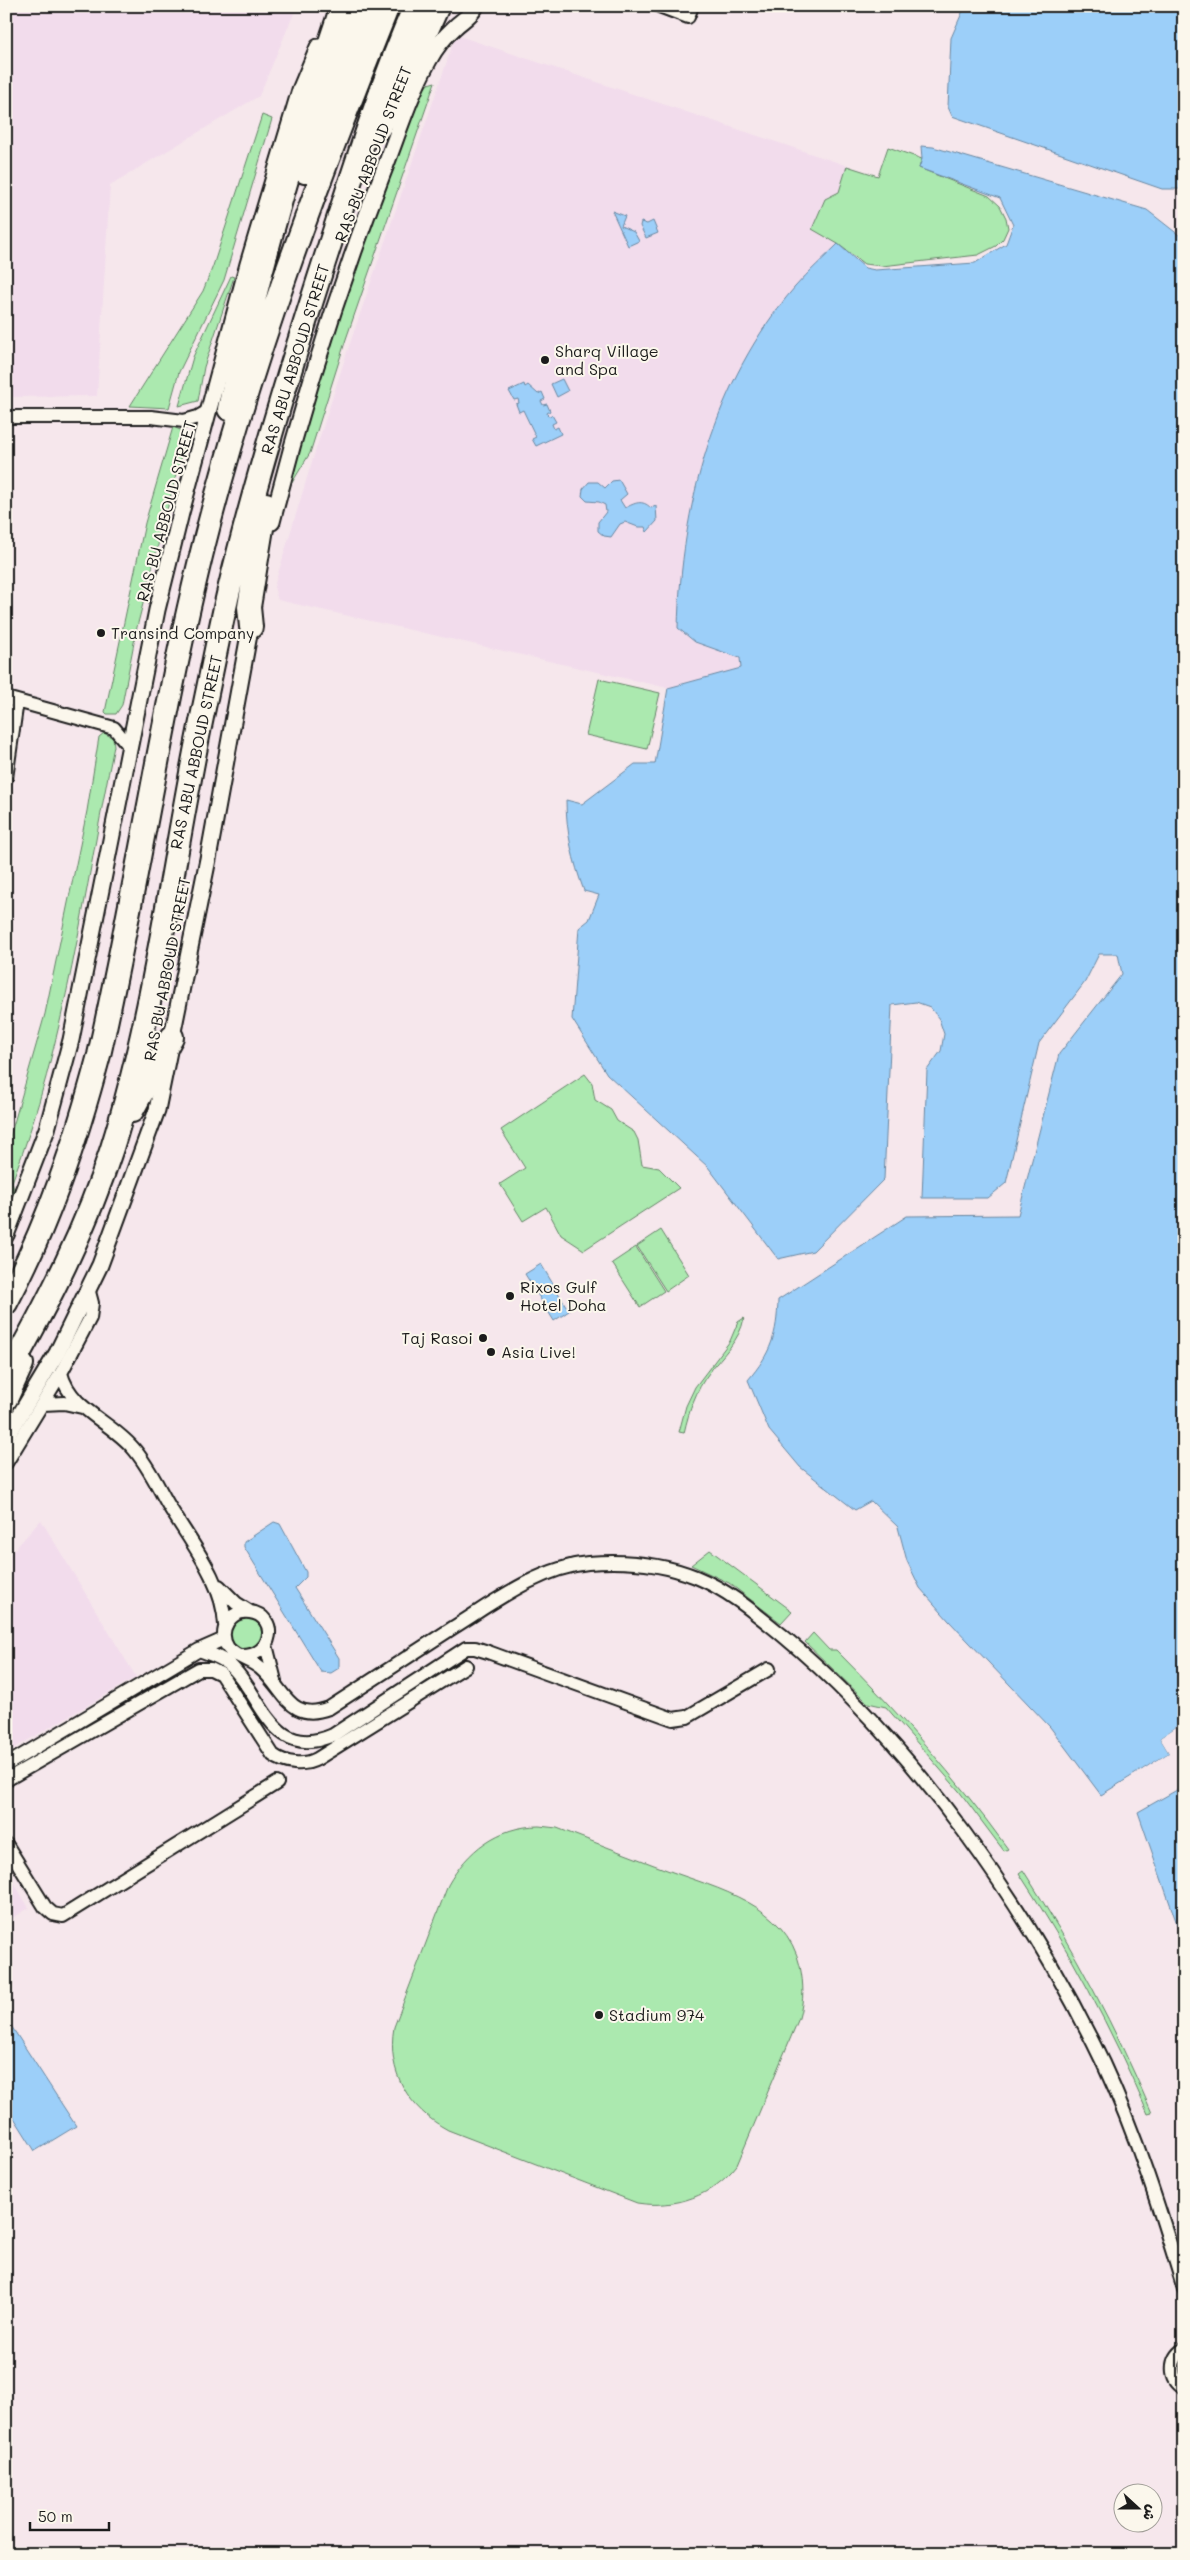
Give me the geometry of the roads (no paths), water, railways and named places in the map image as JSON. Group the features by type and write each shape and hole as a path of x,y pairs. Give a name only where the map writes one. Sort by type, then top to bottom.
{"highway":[{"path":"221,479 221,446 218,416 245,332 314,89 342,6"},
{"path":"218,416 329,96 365,6"},
{"name":"RAS ABU ABBOUD STREET","path":"7,1301 58,1186 84,1109 99,1055 178,655 221,479 268,328 343,118 388,6"},
{"name":"RAS ABU ABBOUD STREET","path":"6,1377 47,1304 77,1241 112,1148 143,1028 185,799 230,589 291,364 357,160 393,57 415,6"},
{"path":"357,160 372,140 397,96 438,6"},
{"path":"251,627 249,607 291,364"},
{"path":"112,1148 172,1037"},
{"path":"6,1399 47,1304"}],"street":[{"name":"RAS BU ABBOUD STREET","path":"6,1235 12,1212 46,1129 71,1040 157,610 202,440 218,416 248,264 300,90 335,6"},
{"name":"RAS BU ABBOUD STREET","path":"6,1438 57,1353 88,1288 121,1210 157,1110 267,543 295,432 349,264 423,71 441,41 469,16 476,6"},
{"path":"659,6 688,17 692,6"},
{"path":"6,417 143,417 184,421 198,417 218,416"},
{"path":"184,421 202,440"},
{"path":"6,778 12,700 114,728 130,747"},
{"path":"114,728 136,714"},
{"name":"RAS BU ABBOUD STREET","path":"6,1463 61,1373 90,1318 92,1303 88,1288"},
{"path":"61,1373 68,1391 82,1407 117,1431 134,1449 214,1580 230,1598 249,1611 256,1613 267,1624 269,1638 266,1645 260,1652 251,1656 241,1656"},
{"path":"42,1404 64,1402 82,1407"},
{"path":"266,1645 276,1683 288,1703 295,1708 307,1712 323,1710 498,1600 550,1573 583,1563 640,1562 666,1567 698,1578 731,1596 811,1660 853,1701 937,1797 999,1882 1050,1962 1103,2063 1134,2139 1184,2289"},
{"path":"214,1580 224,1607 226,1643 241,1656 256,1665 276,1683"},
{"path":"225,1625 235,1614 249,1611"},
{"path":"6,1766 199,1650 226,1643"},
{"path":"216,1656 226,1643"},
{"path":"199,1650 216,1656 235,1670 276,1728 288,1737 303,1741 318,1740 332,1735 461,1650 471,1648 488,1652 673,1719 687,1717 769,1669"},
{"path":"6,1780 200,1669 211,1669 221,1674 268,1750 282,1760 312,1762 466,1666"},
{"path":"6,1844 45,1907 57,1915 68,1914 277,1783"},
{"path":"1182,2348 1175,2358 1172,2372 1175,2379 1184,2388"}],"water":[{"path":"965,6 1184,6 1184,189 1162,189 952,116 948,107 951,38"},
{"path":"921,146 933,147 1147,210 1184,239 1184,1722 1160,1738 1169,1753 1101,1795 1050,1727 920,1588 907,1561 898,1527 871,1501 855,1510 800,1467 769,1430 748,1380 762,1361 771,1343 776,1323 778,1300 907,1216 1018,1215 1059,1054 1122,974 1118,954 1099,954 1085,982 1039,1043 1006,1183 988,1198 922,1198 927,1070 941,1051 944,1034 939,1019 930,1007 916,1002 892,1005 884,1179 813,1251 778,1259 708,1167 607,1074 572,1019 579,928 589,920 599,895 584,891 580,880 569,835 566,800 582,804 635,764 655,764 668,688 741,668 740,658 695,642 678,628 686,537 695,492 707,447 723,404 743,363 767,324 795,287 838,244 865,268 875,270 975,263 1006,244 1013,225 1000,198 919,168 922,159"},
{"path":"612,211 625,216 621,226 634,232 639,241 628,246"},
{"path":"653,221 658,233 646,238 640,226 641,222 647,224"},
{"path":"562,379 568,391 557,397 551,384"},
{"path":"524,384 525,387 528,385 538,394 542,392 545,399 541,401 543,405 547,404 550,411 547,413 548,416 552,415 556,422 552,424 554,429 558,427 561,434 536,446 532,439 536,437 523,410 519,412 516,404 519,403 518,399 514,400 509,391"},
{"path":"619,480 627,494 620,500 625,508 638,503 645,503 651,508 656,506 657,521 647,532 645,527 638,527 625,522 620,524 611,537 604,536 598,531 598,522 606,512 605,505 599,502 587,501 582,496 583,489 589,482 598,482 605,488 612,481"},
{"path":"541,1264 569,1311 554,1321 525,1274"},
{"path":"274,1522 280,1524 306,1572 306,1577 295,1588 339,1658 339,1668 331,1673 321,1672 244,1547 244,1542"},
{"path":"1184,1786 1184,1944 1138,1812"},
{"path":"6,2018 76,2126 35,2151 6,2105"}],"place":[{"name":"Sharq Village and Spa","path":"545,360"},
{"name":"Transind Company","path":"101,633"},
{"name":"Rixos Gulf Hotel Doha","path":"510,1296"},
{"name":"Taj Rasoi","path":"483,1338"},
{"name":"Asia Live!","path":"491,1352"},
{"name":"Stadium 974","path":"599,2015"}]}
